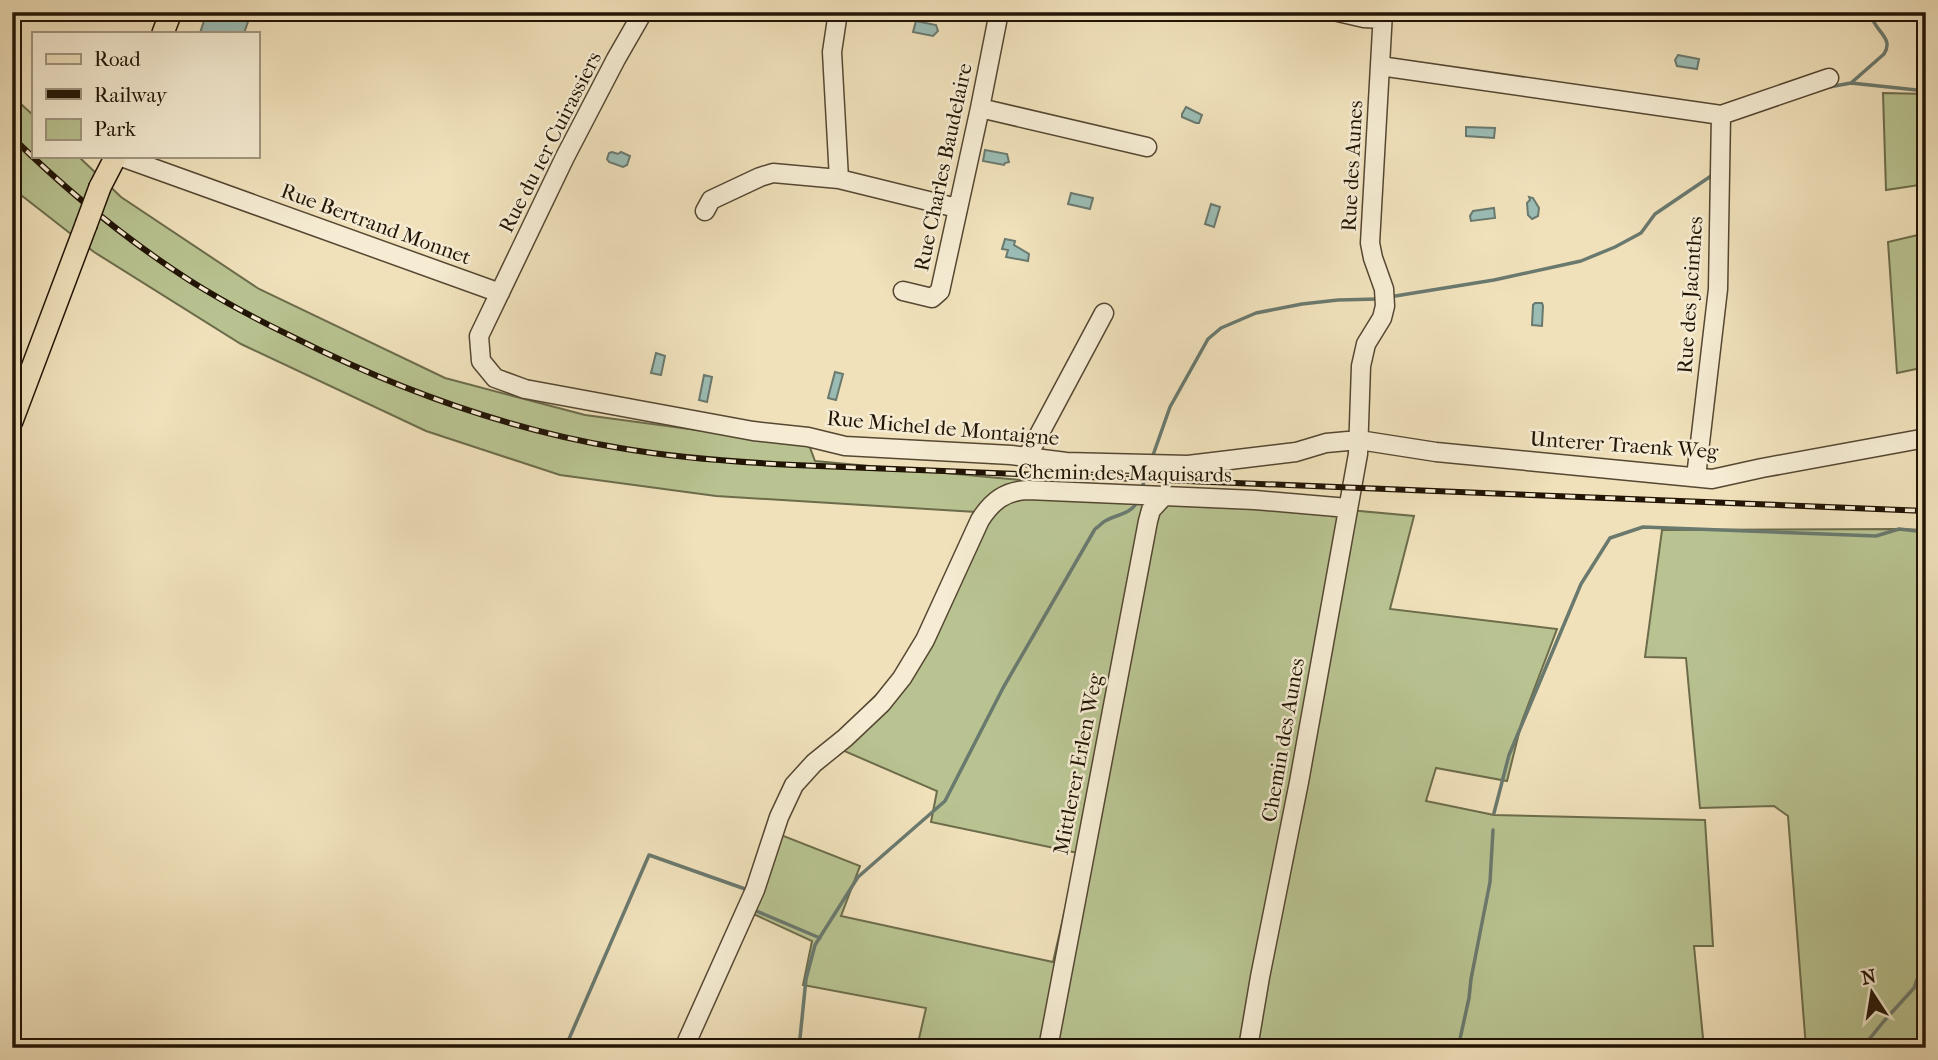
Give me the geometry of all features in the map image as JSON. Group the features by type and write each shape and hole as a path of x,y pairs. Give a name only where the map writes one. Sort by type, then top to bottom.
{"main road":[{"path":"163,32 171,12"},
{"path":"12,421 100,187 116,158"}],"street":[{"name":"Rue du 1er Cuirassiers","path":"500,293 565,157 643,12"},
{"path":"838,12 832,52 839,179"},
{"name":"Rue Charles Baudelaire","path":"903,291 932,298 940,291 999,12"},
{"path":"1338,12 1364,18 1383,16"},
{"name":"Rue des Aunes","path":"1359,440 1361,366 1366,344 1382,318 1385,298 1370,243 1383,16"},
{"path":"1380,66 1721,115 1829,78"},
{"path":"980,108 1147,147"},
{"name":"Rue des Jacinthes","path":"1696,477 1718,289 1721,115"},
{"name":"Rue Bertrand Monnet","path":"123,158 500,293"},
{"path":"705,211 711,200 773,173 839,179 957,208"},
{"name":"Rue Michel de Montaigne","path":"500,293 479,336 481,361 495,378 525,389 752,430 808,437 845,446 1027,457 1066,463 1188,465 1296,452 1326,443 1359,440"},
{"path":"1027,457 1104,313"},
{"name":"Unterer Traenk Weg","path":"1359,440 1436,452 1712,479 1926,438"},
{"name":"Chemin des Aunes","path":"1248,1048 1299,782 1359,440"},
{"name":"Chemin des Maquisards","path":"684,1048 755,890 779,817 794,785 814,763 882,703 902,678 925,640 985,512 1000,497 1016,490 1165,495 1348,508"},
{"name":"Mittlerer Erlen Weg","path":"1048,1048 1148,521 1151,510 1165,495"}],"green space":[{"path":"1883,93 1926,94 1926,184 1886,190"},
{"path":"12,96 32,114 32,158 80,158 121,197 259,289 445,378 585,415 809,445 815,461 1414,516 1390,609 1557,629 1522,721 1507,781 1436,768 1426,801 1494,815 1705,820 1713,946 1694,946 1704,1048 1068,1048 1056,1044 1055,1048 936,1048 918,1043 926,1008 803,985 812,941 749,912 771,831 860,866 841,916 1053,962 1078,853 931,822 937,791 828,744 906,665 976,512 716,496 560,475 426,431 241,344 94,252 12,188"},
{"path":"1926,233 1926,367 1897,373 1888,242"},
{"path":"1662,530 1926,530 1926,1048 1806,1048 1788,816 1774,806 1700,808 1686,658 1645,657"}],"water":[{"path":"207,12 233,12 249,19 244,32 200,32"},
{"path":"916,21 936,25 938,31 933,36 913,32"},
{"path":"1678,55 1699,59 1697,69 1677,66 1675,60"},
{"path":"1186,107 1202,115 1199,123 1182,117"},
{"path":"1466,127 1495,128 1494,138 1466,136"},
{"path":"985,150 1007,154 1009,162 1004,165 983,161"},
{"path":"612,152 630,156 627,165 623,167 609,162 607,159"},
{"path":"1071,193 1093,198 1090,209 1068,204"},
{"path":"1529,197 1533,198 1539,208 1538,216 1532,219 1528,215"},
{"path":"1211,204 1220,207 1214,227 1205,224"},
{"path":"1494,208 1495,218 1471,221 1473,211"},
{"path":"1005,239 1015,241 1014,245 1029,254 1028,261 1006,257 1008,250 1002,249"},
{"path":"1535,303 1542,303 1543,306 1542,326 1532,325"},
{"path":"656,353 665,356 661,375 651,373"},
{"path":"835,372 843,374 836,400 828,398"},
{"path":"704,375 712,377 707,402 699,400"}],"waterway":[{"path":"1851,83 1884,54 1887,48 1885,38 1870,12"},
{"path":"1829,87 1851,83 1926,91"},
{"path":"1389,297 1494,280 1581,261 1641,233 1655,214 1714,174"},
{"path":"1152,458 1170,407 1208,339 1221,328 1256,313 1302,304 1378,299"},
{"path":"1142,488 1148,468"},
{"path":"799,1048 806,979 815,945 858,877 945,801 1003,688 1095,529 1105,521 1131,509 1137,502"},
{"path":"1494,813 1509,755 1581,584 1610,538 1643,527 1876,536 1899,529 1926,532"},
{"path":"1458,1048 1490,882 1493,830"},
{"path":"565,1048 649,855 748,890"},
{"path":"754,907 754,910 820,938"},
{"path":"1862,1048 1914,988 1926,955"}],"railway":[{"path":"12,17 15,12"},
{"path":"12,137 32,156"},
{"path":"34,158 120,231 166,265 239,310 330,355 410,389 493,418 577,440 685,457 794,465 1926,511"}]}
